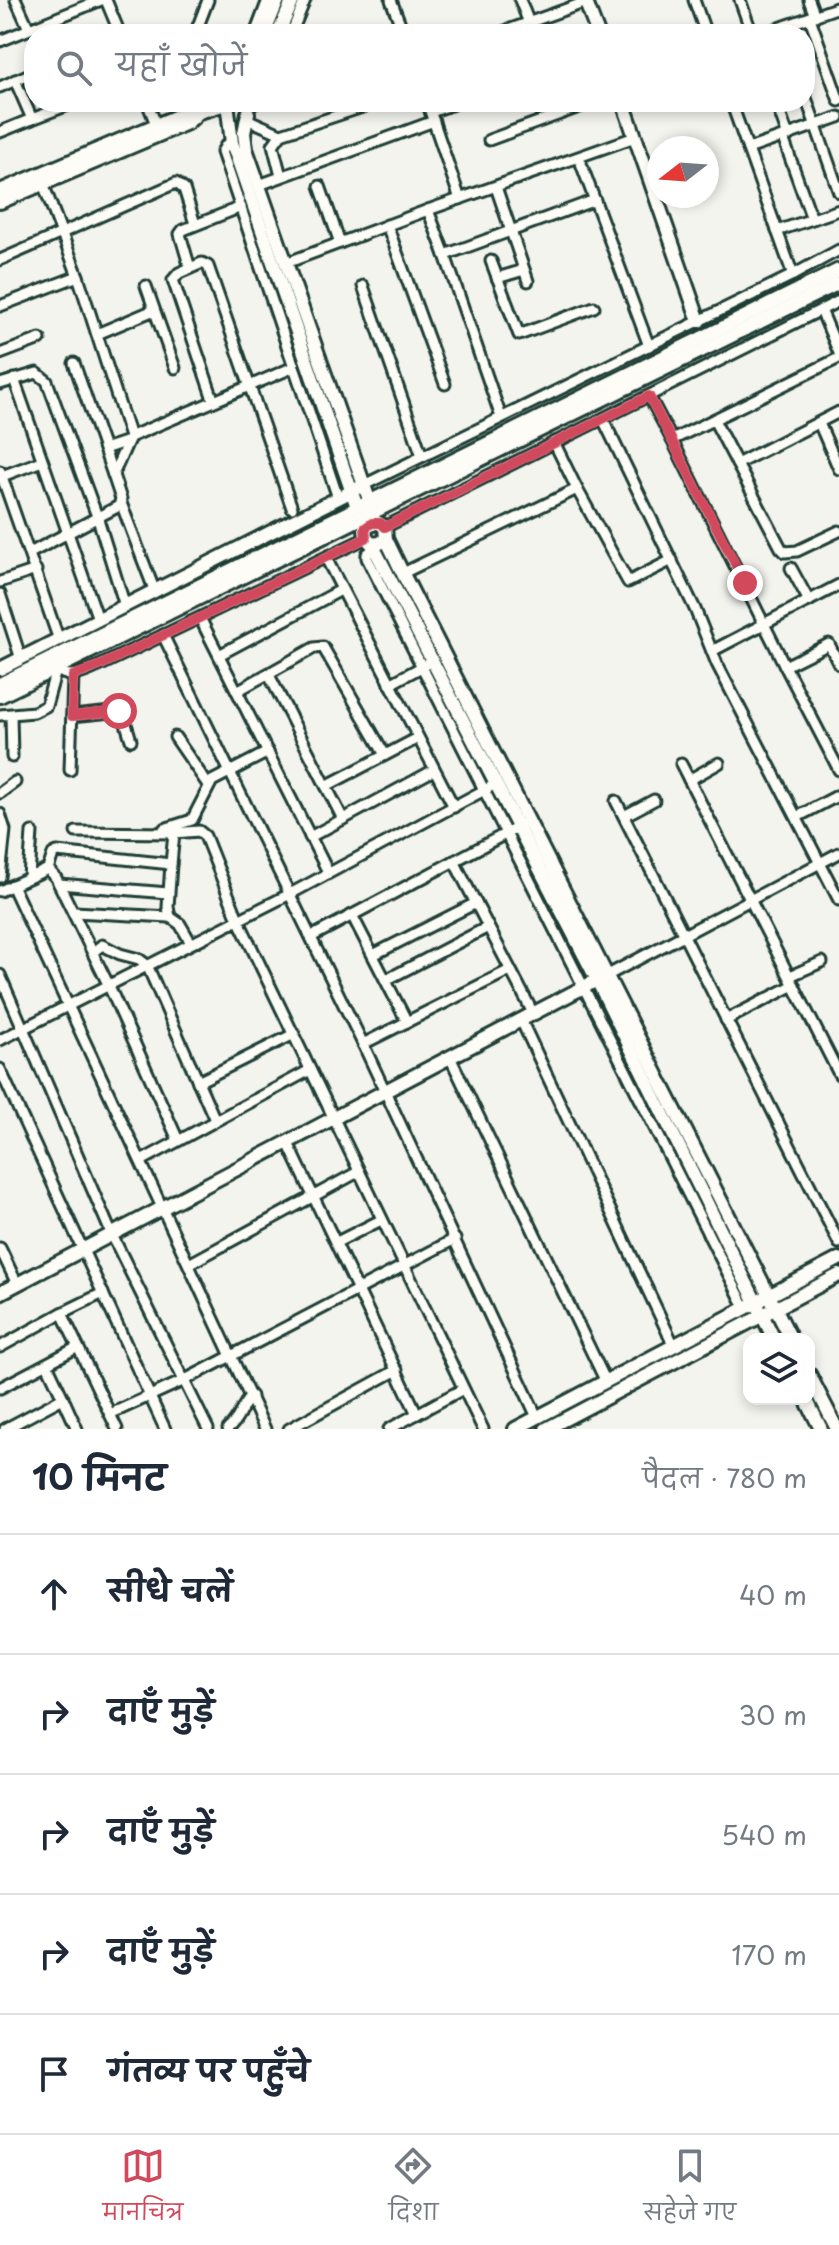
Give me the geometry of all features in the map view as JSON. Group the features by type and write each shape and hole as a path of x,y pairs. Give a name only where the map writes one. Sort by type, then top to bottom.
{"street":[{"path":"16,0 27,24"},
{"path":"42,24 103,0 115,24"},
{"path":"199,24 208,0"},
{"path":"259,24 268,0"},
{"path":"268,24 278,0"},
{"path":"282,24 293,0"},
{"path":"295,24 305,0"},
{"path":"391,0 400,24"},
{"path":"520,0 529,23"},
{"path":"694,0 702,24"},
{"path":"809,0 839,101"},
{"path":"526,24 586,1 594,24"},
{"path":"744,1 750,24"},
{"path":"798,24 839,7"},
{"path":"0,41 24,31"},
{"path":"0,87 24,76"},
{"path":"15,80 24,101"},
{"path":"29,112 32,119"},
{"path":"0,132 50,112"},
{"path":"151,112 158,130"},
{"path":"0,202 41,180 158,130 187,112"},
{"path":"207,112 219,115 228,112"},
{"path":"228,112 236,118 244,112"},
{"path":"228,112 232,143 352,491 403,573 518,827 761,1305 772,1333"},
{"path":"249,112 244,133 246,149 364,485 372,526 427,664 491,787 518,827 761,1305 786,1333"},
{"path":"255,112 281,134"},
{"path":"281,176 273,145 281,134 348,112"},
{"path":"259,185 430,112 460,199"},
{"path":"489,140 566,112"},
{"path":"626,112 699,321"},
{"path":"735,112 793,275"},
{"path":"779,112 812,219"},
{"path":"811,112 839,192"},
{"path":"748,149 839,117"},
{"path":"286,263 635,137"},
{"path":"232,143 226,145 222,152 338,498"},
{"path":"579,158 649,346"},
{"path":"0,191 41,180"},
{"path":"41,180 78,276 129,439 113,475"},
{"path":"0,260 176,183 184,189 195,224"},
{"path":"320,186 340,243"},
{"path":"496,187 528,281"},
{"path":"445,255 595,200"},
{"path":"190,268 180,234 195,224 241,207"},
{"path":"428,210 501,417"},
{"path":"777,231 839,210"},
{"path":"387,225 445,384"},
{"path":"0,696 55,656 98,619 839,250"},
{"path":"491,261 519,335 594,307"},
{"path":"213,399 173,280 176,274 202,263 208,266 292,508"},
{"path":"497,278 524,270"},
{"path":"73,676 326,558 372,526 839,270"},
{"path":"0,306 78,276"},
{"path":"710,340 839,283"},
{"path":"146,286 175,368"},
{"path":"363,286 422,456"},
{"path":"0,684 55,656 372,526 603,419 839,301"},
{"path":"97,334 154,310"},
{"path":"672,440 839,356 821,310"},
{"path":"0,354 40,339"},
{"path":"74,363 155,592"},
{"path":"104,449 249,383 294,367"},
{"path":"0,384 37,373 47,381 98,519 125,606"},
{"path":"14,379 98,619"},
{"path":"649,396 839,770"},
{"path":"737,464 839,412"},
{"path":"603,419 672,560 712,651 839,900"},
{"path":"714,420 785,552 797,551 839,531"},
{"path":"819,423 839,469"},
{"path":"554,442 628,582 672,560"},
{"path":"12,757 6,715 34,712 46,706 55,656 36,570 1,474 42,461"},
{"path":"403,573 577,489"},
{"path":"30,553 98,519 121,503"},
{"path":"326,558 454,807"},
{"path":"791,568 809,601"},
{"path":"0,582 36,570"},
{"path":"712,651 839,585"},
{"path":"219,655 341,590"},
{"path":"0,594 21,659"},
{"path":"200,618 328,872"},
{"path":"163,635 363,1044 537,1417"},
{"path":"785,666 839,639"},
{"path":"829,644 839,664"},
{"path":"237,691 314,648 326,649 385,755"},
{"path":"0,669 21,659 55,656"},
{"path":"55,656 73,676 70,770"},
{"path":"390,684 427,664"},
{"path":"269,675 343,819"},
{"path":"72,716 122,711 131,740"},
{"path":"175,737 208,785"},
{"path":"326,786 418,738"},
{"path":"151,833 192,820 208,785 268,752"},
{"path":"689,780 719,763"},
{"path":"681,764 839,1074"},
{"path":"310,837 434,770"},
{"path":"0,793 15,782"},
{"path":"0,1040 290,894 491,787"},
{"path":"797,817 839,795"},
{"path":"624,816 654,800"},
{"path":"616,801 839,1243"},
{"path":"0,814 5,830 0,877"},
{"path":"311,937 518,827"},
{"path":"76,832 199,831 205,836 238,919 483,1429"},
{"path":"29,877 32,832"},
{"path":"170,917 168,893 174,833"},
{"path":"48,869 57,852 171,864"},
{"path":"0,1293 839,853"},
{"path":"454,861 510,970 527,1016 674,1346"},
{"path":"0,891 48,869"},
{"path":"48,869 74,912 178,1140"},
{"path":"59,884 168,893"},
{"path":"12,885 265,1429"},
{"path":"373,955 476,903"},
{"path":"74,912 170,917 180,924 191,943"},
{"path":"352,915 407,1022"},
{"path":"386,980 488,927"},
{"path":"93,952 102,945 147,965 215,1120"},
{"path":"726,1020 822,962"},
{"path":"363,1044 510,970"},
{"path":"0,975 112,1235 208,1429"},
{"path":"198,1082 294,1034"},
{"path":"450,1057 606,1382"},
{"path":"0,1069 165,1429"},
{"path":"141,1161 310,1070"},
{"path":"288,1143 417,1414"},
{"path":"189,1264 358,1172"},
{"path":"337,1242 381,1220"},
{"path":"110,1414 185,1380 455,1239"},
{"path":"1,1254 17,1284"},
{"path":"546,1429 839,1259"},
{"path":"515,1429 674,1346 761,1305 839,1275"},
{"path":"0,1347 103,1293"},
{"path":"62,1313 117,1429"},
{"path":"0,1388 78,1347"},
{"path":"47,1364 77,1429"},
{"path":"289,1429 397,1370"},
{"path":"815,1385 836,1423"},
{"path":"389,1429 463,1389"},
{"path":"228,1429 237,1421 241,1407 251,1396"},
{"path":"5,1429 63,1398"},
{"path":"809,1405 821,1429"}],"route":[{"path":"119,711 72,716 73,676 366,538 365,528 372,523 381,523 385,527 649,396 745,583"}]}
